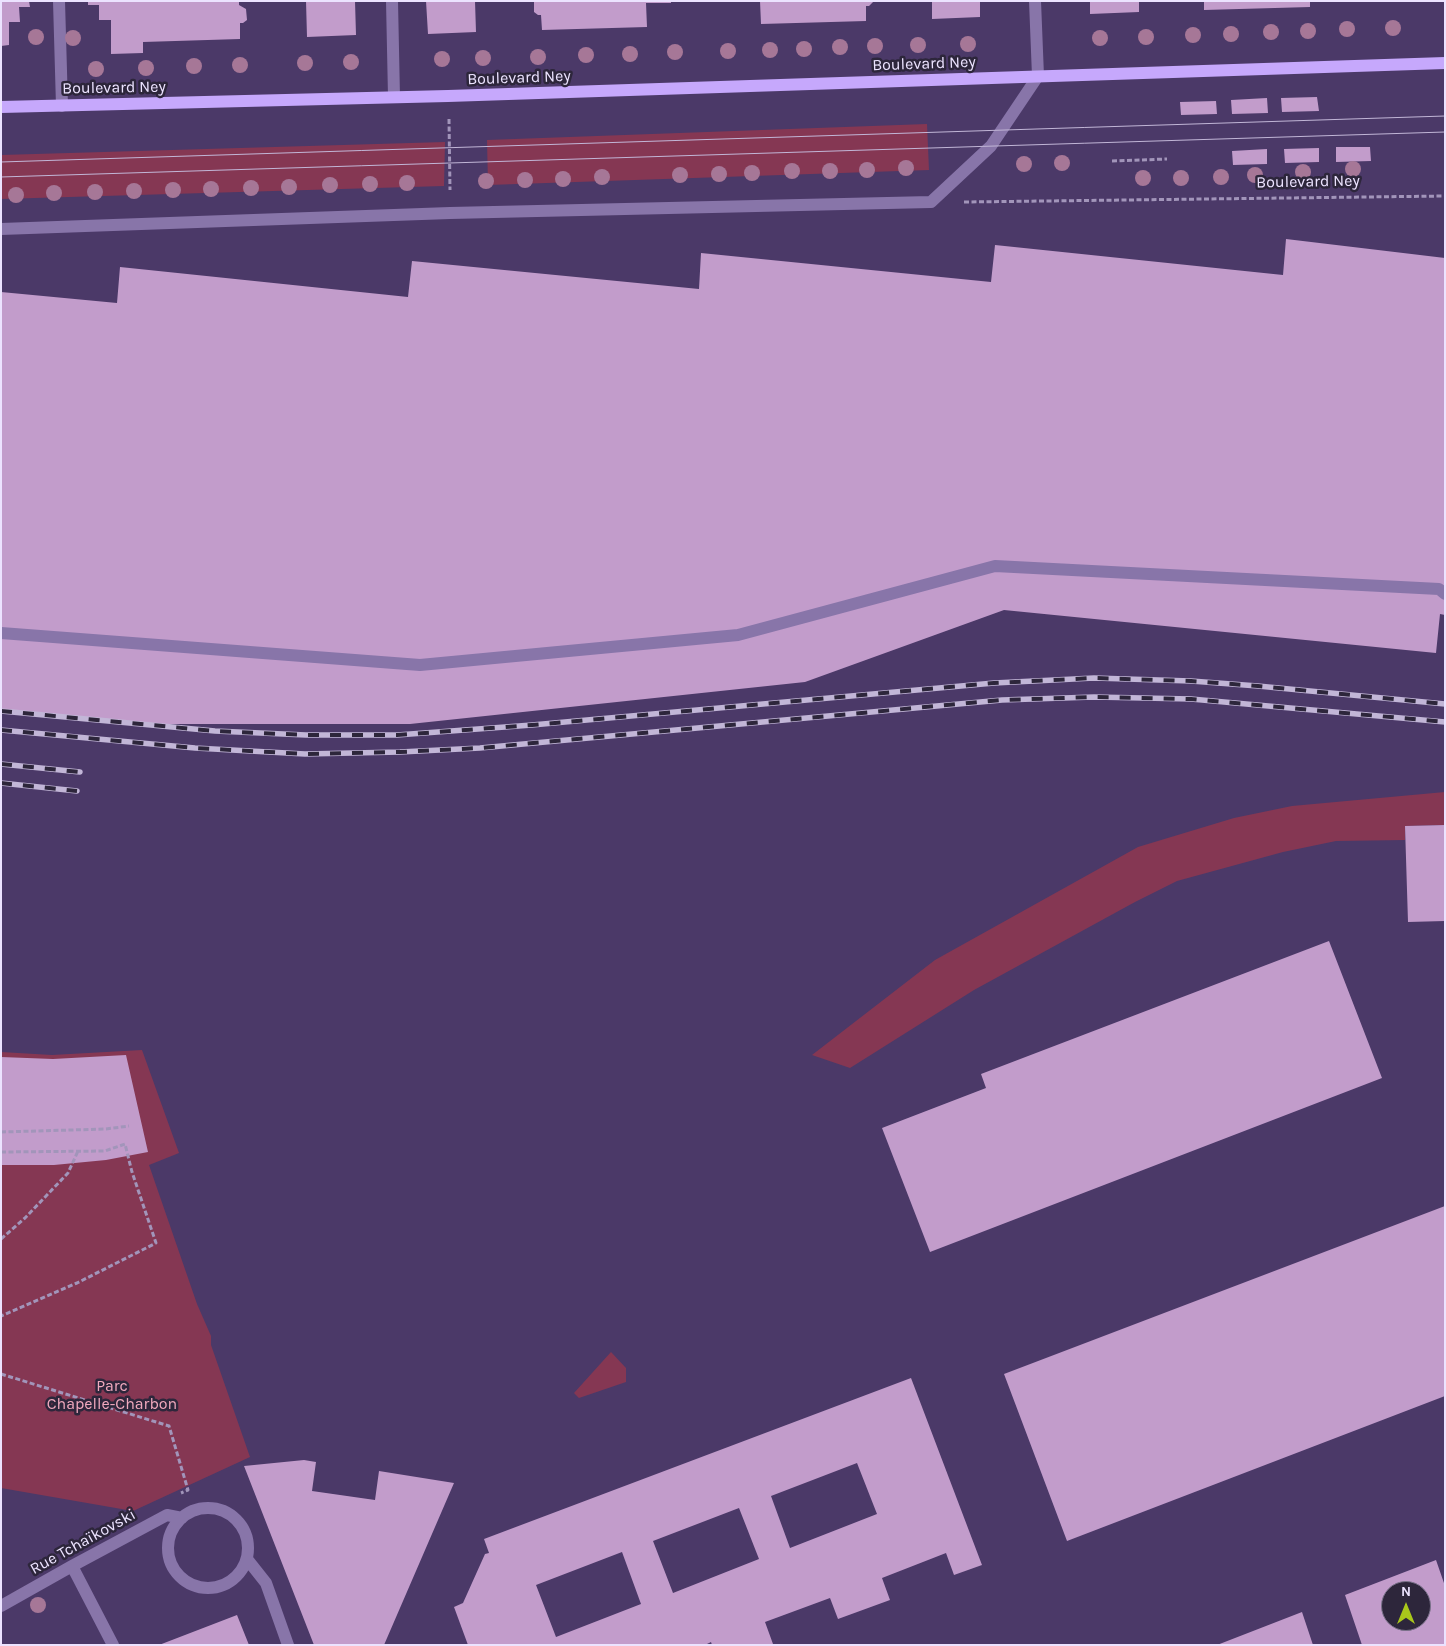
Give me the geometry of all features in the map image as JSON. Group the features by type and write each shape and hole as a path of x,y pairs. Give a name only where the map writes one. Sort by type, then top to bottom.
{"main road":[{"name":"Boulevard Ney","path":"1,107 394,97 1445,64"}],"street":[{"path":"59,1 62,106"},
{"path":"392,1 394,97"},
{"path":"1,230 450,213 931,202 991,146 1038,76 1035,1"},
{"path":"1,633 420,664 738,634 995,566 1442,591"},
{"path":"204,1508 217,1509 228,1513 238,1521 245,1532 248,1545 247,1559 242,1571 232,1580 220,1586 207,1588 194,1586 183,1579 174,1569 169,1557 168,1546 175,1526 182,1518 192,1511 204,1508"},
{"name":"Rue Tchaïkovski","path":"1,1606 167,1515 182,1518"},
{"path":"247,1559 266,1583 288,1645"},
{"path":"72,1566 113,1645"}],"path":[{"path":"450,133 450,213"},
{"path":"1112,161 1167,160"},
{"name":"Boulevard Ney","path":"931,202 1445,196"},
{"path":"1,1132 106,1129 129,1126"},
{"path":"1,1152 105,1151 125,1144 132,1172 156,1243 77,1283 1,1316"},
{"path":"1,1239 25,1218 68,1173 78,1151"},
{"path":"1,1374 169,1426 186,1484"}],"green space":[{"path":"927,124 929,170 488,185 487,140"},
{"path":"445,142 444,186 1,199 1,155"},
{"path":"1445,792 1445,825 1405,826 1405,840 1336,841 1283,852 1177,881 974,990 850,1068 812,1055 935,960 1138,847 1234,818 1292,806"},
{"name":"Parc Chapelle-Charbon","path":"142,1050 179,1153 149,1165 197,1304 211,1336 211,1345 250,1457 133,1511 1,1488 1,1052 52,1055"},
{"path":"611,1352 626,1368 626,1382 579,1398 574,1393"}],"building":[{"path":"1,1 29,1 30,7 19,7 20,22 9,22 9,45 1,46"},
{"path":"88,1 239,1 239,5 246,9 247,20 240,23 240,39 143,42 143,53 111,54 111,20 99,20 99,5 88,5"},
{"path":"306,1 355,1 356,35 307,37"},
{"path":"426,1 475,1 476,32 428,34"},
{"path":"534,1 671,1 671,3 646,3 647,27 542,30 541,15 534,12"},
{"path":"760,1 874,1 869,6 866,6 866,21 761,24"},
{"path":"932,1 980,1 980,17 932,19"},
{"path":"1090,1 1139,1 1139,12 1090,14"},
{"path":"1204,1 1310,1 1310,7 1204,10"},
{"path":"1317,97 1319,111 1282,112 1281,98"},
{"path":"1267,98 1268,113 1232,114 1231,100"},
{"path":"1216,101 1217,114 1181,115 1180,102"},
{"path":"1336,147 1370,147 1371,161 1336,162"},
{"path":"1319,148 1319,162 1285,163 1284,149"},
{"path":"1267,149 1267,164 1233,165 1232,151"},
{"path":"1286,239 1445,258 1445,615 1440,614 1436,653 1004,610 805,682 410,724 133,724 1,710 1,292 117,303 120,267 408,297 412,261 699,289 701,253 991,282 995,245 1283,275"},
{"path":"1445,825 1445,921 1408,922 1405,826"},
{"path":"1329,941 1382,1078 930,1252 882,1128 986,1088 981,1074"},
{"path":"126,1055 148,1152 106,1160 54,1165 1,1165 1,1057 53,1059"},
{"path":"1445,1206 1445,1396 1067,1541 1004,1374"},
{"path":"911,1378 982,1565 954,1575 946,1553 882,1578 890,1600 838,1619 830,1598 765,1622 773,1644 771,1645 712,1645 711,1642 705,1645 468,1645 454,1607 463,1603 485,1554 489,1553 484,1539","holes":["857,1463 877,1514 790,1548 771,1496","739,1508 759,1559 673,1593 653,1541","622,1552 641,1604 556,1637 536,1585"]},
{"path":"304,1460 316,1462 312,1491 375,1500 379,1471 454,1483 384,1645 314,1645 244,1466"},
{"path":"1436,1560 1445,1586 1445,1645 1362,1645 1345,1595 1381,1581 1381,1631 1431,1631 1431,1581 1381,1581"},
{"path":"1302,1612 1313,1645 1217,1645"},
{"path":"237,1615 249,1645 159,1645"}],"tram line":[{"path":"1,162 1445,116"},
{"path":"1,177 1445,132"}],"railway":[{"path":"1,711 215,731 306,735 397,735 532,725 994,683 1094,678 1191,681 1445,704"},
{"path":"1,730 195,748 305,754 400,752 480,748 1002,700 1094,697 1191,699 1445,722"},
{"path":"1,764 80,772"},
{"path":"1,783 77,791"}]}
